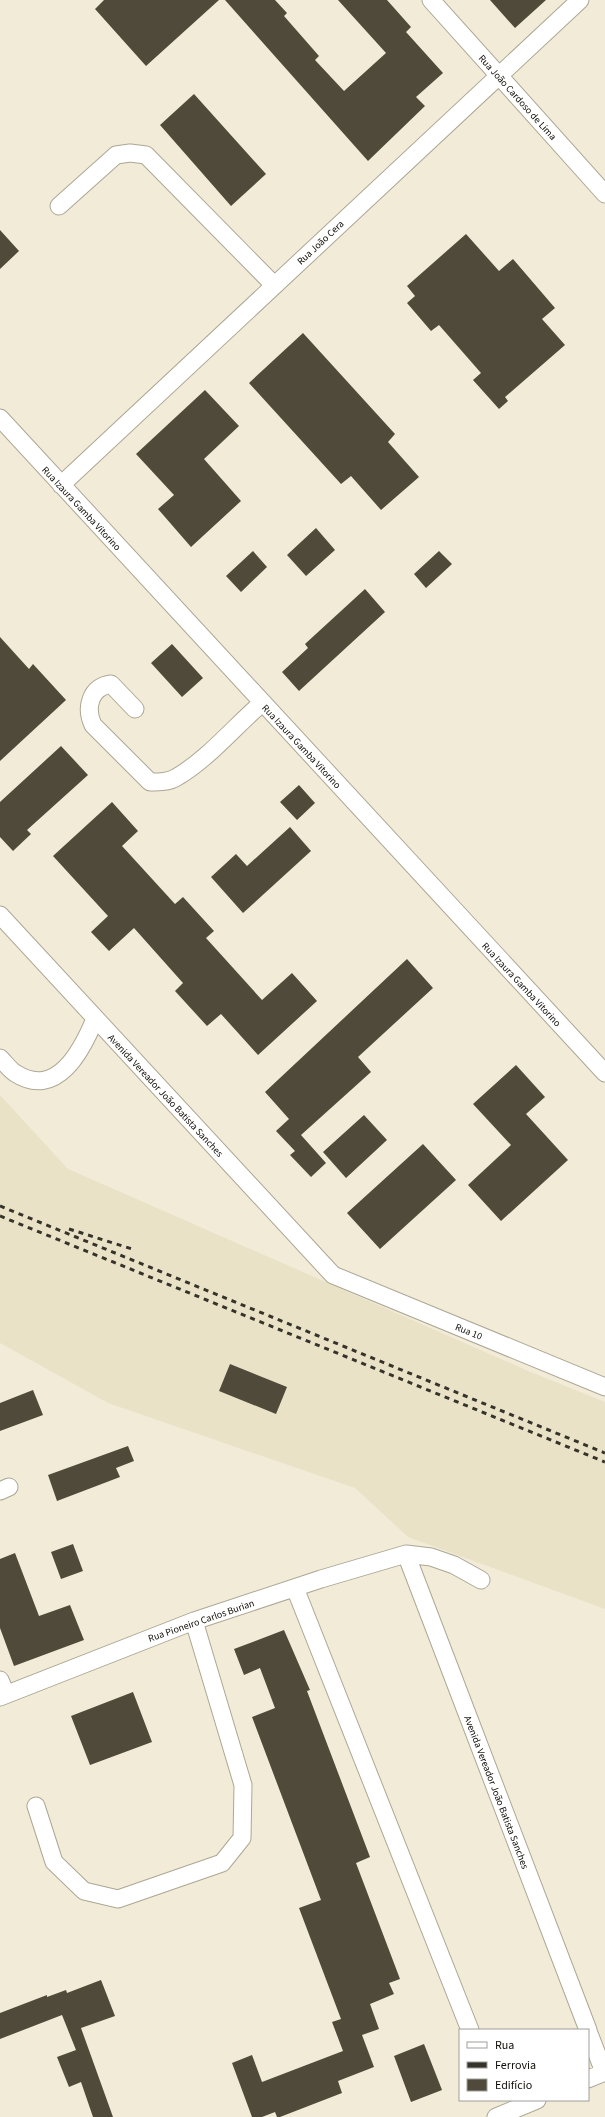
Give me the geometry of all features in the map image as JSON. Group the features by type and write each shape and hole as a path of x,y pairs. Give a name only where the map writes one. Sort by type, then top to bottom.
{"street":[{"name":"Rua João Cardoso de Lima","path":"431,0 605,194"},
{"name":"Rua João Cera","path":"60,485 580,0"},
{"path":"59,206 116,155 130,153 146,155 274,285"},
{"name":"Rua Izaura Gamba Vitorino","path":"0,418 60,485 605,1073"},
{"path":"135,709 111,684 101,686 93,694 89,716 93,725 150,782 162,783 177,777 200,760 262,703"},
{"name":"Avenida Vereador João Batista Sanches","path":"0,915 333,1275"},
{"path":"0,1058 15,1073 30,1079 51,1080 68,1066 84,1046 95,1019"},
{"name":"Rua 10","path":"333,1275 605,1387"},
{"path":"406,1554 431,1557 454,1565 481,1580"},
{"name":"Avenida Vereador João Batista Sanches","path":"406,1554 588,2029"},
{"name":"Rua Pioneiro Carlos Burian","path":"2,1691 194,1621 406,1554"},
{"path":"296,1588 470,2029"},
{"path":"36,1806 54,1862 84,1891 118,1899 222,1863 242,1838 243,1785 194,1621"},
{"name":"Avenida Vereador João Batista Sanches","path":"589,2033 604,2072"},
{"path":"589,2079 604,2072"},
{"path":"499,2110 533,2101"}],"shaded area":[{"path":"0,1095 68,1169 533,1373 605,1402 605,1609 408,1537 355,1488 108,1403 0,1343"}],"building":[{"path":"104,0 219,0 146,66 95,9"},
{"path":"225,0 275,0 287,13 284,16 319,56 315,60 344,91 386,53 338,0 387,0 411,27 406,32 443,73 416,97 425,106 368,161"},
{"path":"490,0 546,0 515,28"},
{"path":"194,94 266,174 231,206 160,125"},
{"path":"0,230 19,251 0,269"},
{"path":"466,234 499,271 513,259 555,308 542,319 565,345 505,397 508,401 499,409 473,380 481,373 439,325 431,331 407,303 415,296 407,286"},
{"path":"303,333 395,434 388,442 419,477 381,510 351,476 341,484 249,383"},
{"path":"205,390 239,426 204,459 241,501 191,547 158,509 174,495 136,454"},
{"path":"316,528 335,550 306,576 287,555"},
{"path":"253,551 267,567 241,592 226,576"},
{"path":"439,551 452,564 426,588 414,574"},
{"path":"365,589 385,612 299,691 282,672 308,648 305,644"},
{"path":"0,637 29,669 33,664 66,700 0,761"},
{"path":"172,644 203,678 182,697 151,663"},
{"path":"61,746 88,775 27,830 31,834 13,851 0,837 0,802"},
{"path":"299,785 315,803 297,820 280,802"},
{"path":"112,802 138,831 122,846 175,904 183,897 214,931 206,938 262,1000 292,973 317,1001 258,1055 221,1014 207,1026 175,991 183,983 134,928 109,951 91,932 108,916 53,856"},
{"path":"290,827 311,851 243,913 211,877 236,854 247,866"},
{"path":"407,959 433,988 358,1057 371,1072 301,1135 326,1163 311,1177 290,1155 295,1151 276,1131 289,1119 265,1092"},
{"path":"516,1065 545,1097 526,1114 568,1160 501,1221 468,1185 511,1145 473,1104"},
{"path":"364,1115 387,1140 346,1178 323,1152"},
{"path":"423,1144 456,1180 380,1249 347,1213"},
{"path":"230,1364 287,1387 276,1414 219,1391"},
{"path":"33,1390 43,1415 0,1431 0,1403"},
{"path":"128,1446 134,1461 116,1468 120,1477 57,1501 48,1475"},
{"path":"73,1544 83,1571 61,1579 51,1552"},
{"path":"15,1553 39,1616 70,1605 84,1640 14,1666 0,1628 0,1559"},
{"path":"284,1630 310,1690 307,1691 370,1857 356,1863 400,1979 389,1983 394,1994 370,2004 379,2029 362,2035 374,2067 338,2081 342,2093 280,2117 277,2117 275,2112 262,2117 252,2117 232,2063 252,2055 262,2082 343,2051 332,2022 341,2019 299,1908 321,1900 252,1717 275,1708 260,1668 244,1675 234,1649"},
{"path":"133,1692 152,1742 90,1765 71,1716"},
{"path":"101,1980 115,2016 81,2028 113,2117 93,2117 81,2082 69,2087 57,2057 76,2050 62,2015 0,2039 0,2013 47,1995 47,1997 66,1990 67,1993"},
{"path":"424,2044 442,2090 411,2102 394,2056"}],"railway":[{"path":"0,1206 605,1453"},
{"path":"0,1216 605,1462"},
{"path":"69,1229 132,1249"}]}
